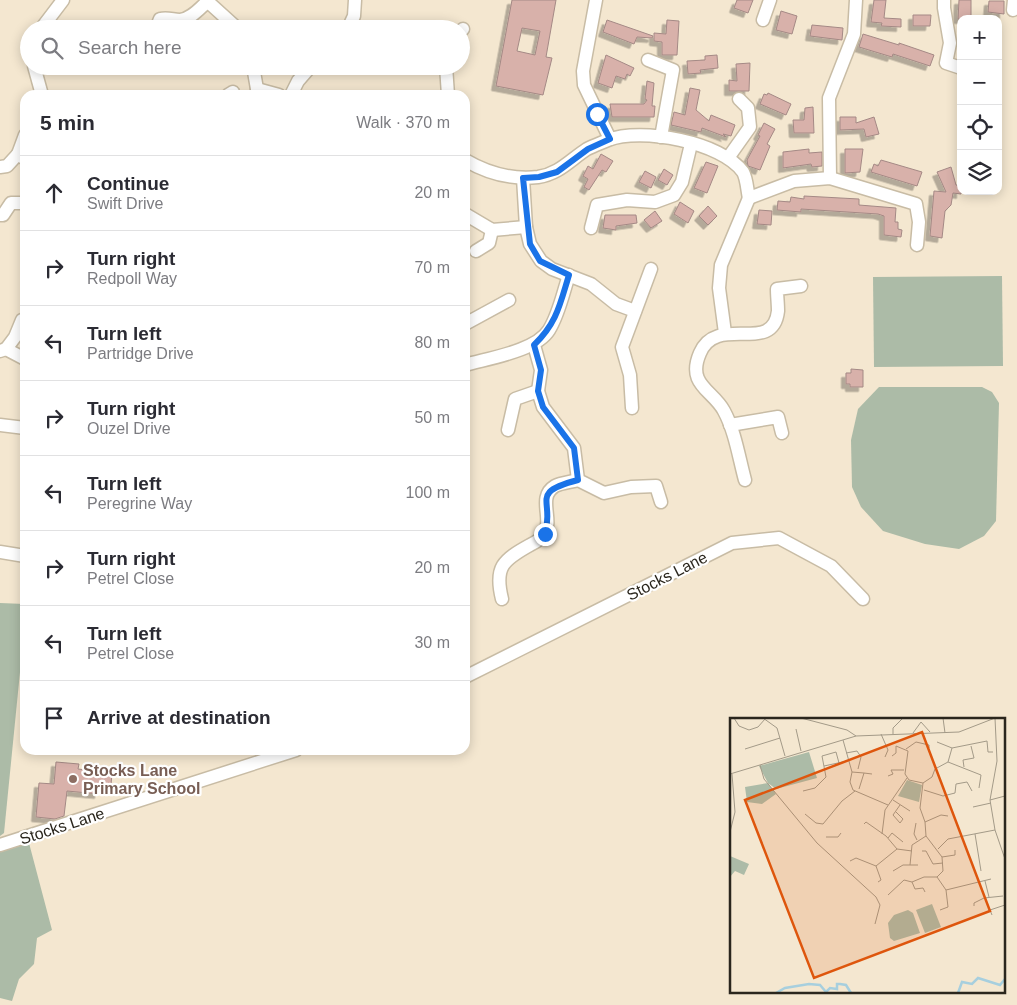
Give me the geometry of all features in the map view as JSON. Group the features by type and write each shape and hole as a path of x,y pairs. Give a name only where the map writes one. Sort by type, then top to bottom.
{"street":[{"path":"49,20 63,0"},
{"path":"352,20 355,0"},
{"path":"596,0 583,71 584,85 610,139"},
{"path":"764,20 770,0"},
{"path":"830,178 829,98 854,34 856,0"},
{"path":"944,0 950,43 946,63 957,67"},
{"path":"157,19 167,17 181,20 192,16 207,1 228,20"},
{"path":"648,60 677,66 660,136"},
{"path":"36,75 41,90"},
{"path":"254,75 255,90"},
{"path":"293,90 303,75"},
{"path":"447,75 448,90"},
{"path":"728,158 750,127 748,108 739,98"},
{"path":"470,163 483,171 523,178 539,177 557,172 588,149 610,139 633,135 660,136 691,144 728,158 744,173 749,198 721,264 719,288 726,333"},
{"path":"591,228 597,204 627,200 655,202 674,195 682,182 691,144"},
{"path":"0,167 7,166 20,158"},
{"path":"523,178 526,227 530,244 540,261 591,284 616,304 635,311"},
{"path":"749,198 794,181 830,178 919,199 917,245"},
{"path":"0,215 3,215 11,203 20,203"},
{"path":"470,217 492,230 526,227"},
{"path":"476,251 489,244 492,230"},
{"path":"632,408 630,375 622,347 651,269"},
{"path":"470,364 534,345 548,332 569,275"},
{"path":"745,480 724,410 700,384 696,370 698,358 703,346 712,338 726,333 757,334 768,331 775,322 778,312 777,288 801,286"},
{"path":"470,321 509,300"},
{"path":"20,325 15,336 3,350 20,357"},
{"path":"534,345 541,370 538,391 543,407 574,448 578,480"},
{"path":"508,430 515,399 538,391"},
{"path":"730,426 778,418 782,433"},
{"path":"0,424 20,427"},
{"path":"502,599 498,581 502,565 512,555 538,541 545,534 548,522 545,502 555,486 578,480 604,493 660,483 661,502"},
{"name":"Stocks Lane","path":"470,674 732,543 780,538 831,566 863,599"},
{"path":"0,552 20,555"},
{"name":"Stocks Lane","path":"0,845 280,755"}],"green space":[{"path":"1002,276 1003,366 874,367 873,277"},
{"path":"879,387 982,387 992,392 999,403 996,521 984,536 959,549 925,544 883,531 861,507 852,487 851,440 858,409"},
{"path":"0,603 20,604 20,672 4,833 0,836"},
{"path":"29,843 52,930 37,938 34,964 19,979 12,1001 0,998 0,852"}],"building":[{"path":"512,0 556,0 546,57 552,58 543,95 496,86","holes":["522,28 540,31 535,55 517,51"]},
{"path":"737,0 753,0 748,13 734,8"},
{"path":"874,0 886,0 884,18 901,19 901,27 881,26 882,23 871,22"},
{"path":"959,0 971,0 971,15 958,15"},
{"path":"989,1 1004,1 1004,14 988,12"},
{"path":"781,11 797,16 792,34 776,30"},
{"path":"913,15 931,15 930,26 913,26"},
{"path":"607,20 653,36 652,38 637,37 634,44 603,32"},
{"path":"667,20 679,21 677,55 662,55 662,42 654,41 654,33 666,34"},
{"path":"812,25 843,28 842,40 810,36"},
{"path":"863,34 899,45 899,43 934,55 930,66 893,54 892,57 859,47"},
{"path":"606,55 634,68 630,76 627,74 625,79 616,76 612,88 598,83"},
{"path":"717,55 718,68 700,70 701,73 688,74 687,61 705,60 705,56"},
{"path":"750,63 749,91 729,91 729,80 737,81 736,64"},
{"path":"647,81 654,83 652,106 655,106 654,117 612,117 610,104 644,104 647,100 645,99"},
{"path":"690,88 700,90 696,110 709,121 711,115 735,125 731,136 723,134 726,137 702,128 701,132 671,125 674,112 685,115"},
{"path":"768,93 791,104 786,115 760,104 764,94 767,95"},
{"path":"813,107 814,133 794,133 793,120 804,120 805,108"},
{"path":"840,117 856,117 856,123 874,117 879,134 866,137 864,129 840,130"},
{"path":"764,123 775,129 767,144 770,146 760,170 748,166 747,160 760,136 758,135"},
{"path":"809,149 809,153 822,152 822,166 812,167 811,164 783,168 783,152"},
{"path":"845,149 863,149 860,172 845,173"},
{"path":"601,154 613,161 606,172 602,170 589,190 584,187 588,179 583,176 588,166 593,169"},
{"path":"881,160 922,172 917,186 871,172 874,164 878,166"},
{"path":"706,162 718,166 707,193 694,188"},
{"path":"951,167 957,185 957,194 953,193 951,205 945,211 942,238 930,236 934,191 946,192 937,172"},
{"path":"664,169 673,175 667,185 658,180"},
{"path":"645,171 656,177 651,188 639,182"},
{"path":"804,196 859,199 859,205 896,208 895,222 898,222 898,229 902,230 901,237 884,235 884,216 878,214 801,209 801,212 777,210 778,201 790,202 791,197 804,199"},
{"path":"680,202 694,211 688,223 674,214"},
{"path":"708,206 717,216 708,225 699,216"},
{"path":"759,210 772,211 771,225 757,224"},
{"path":"655,211 662,221 651,228 644,220"},
{"path":"605,215 636,215 637,223 616,226 616,230 603,228"},
{"path":"851,369 863,370 863,387 850,387 850,384 846,384 846,373 851,373"},
{"path":"56,762 79,764 78,769 112,773 111,785 100,784 99,794 67,791 64,816 55,819 36,817 39,783 54,784"}],"place":[{"name":"Stocks Lane Primary School","path":"73,779"}],"route":[{"path":"545,534 548,522 545,502 549,493 555,486 578,480 574,448 543,407 538,391 541,370 534,345 548,332 569,275 552,269 540,261 530,244 526,227 523,178 539,177 557,172 588,149 610,139 597,114"}]}
